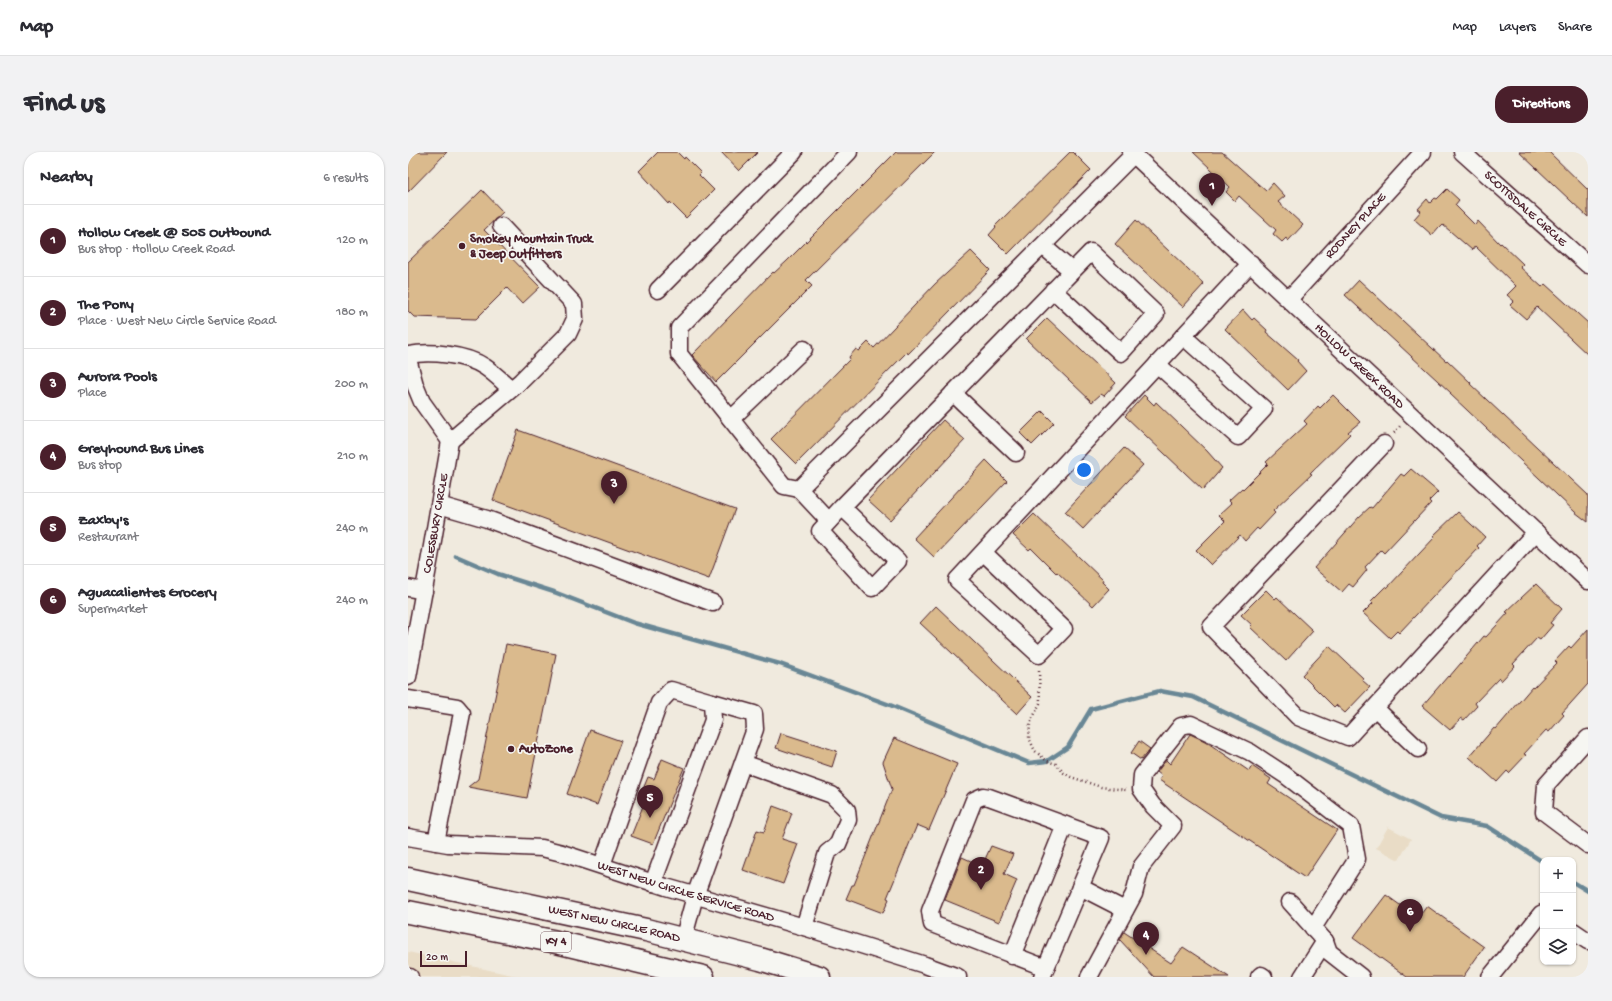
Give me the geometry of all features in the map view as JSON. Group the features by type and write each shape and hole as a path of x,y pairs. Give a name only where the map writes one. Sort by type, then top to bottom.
{"highway":[{"name":"WEST NEW CIRCLE ROAD","path":"408,879 638,929 760,959 819,977"},
{"name":"KY 4","path":"408,912 552,941 703,977"}],"street":[{"path":"658,290 794,152"},
{"path":"829,521 799,489 784,486 679,354 678,328 849,152"},
{"name":"RODNEY PLACE","path":"1289,299 1423,152"},
{"name":"SCOTTSDALE CIRCLE","path":"1462,152 1588,265"},
{"path":"799,489 1043,246 1132,153"},
{"name":"HOLLOW CREEK ROAD","path":"1132,153 1251,263 1588,581"},
{"path":"408,359 415,385 422,402 450,441 511,389 568,334 575,319 574,304 501,226"},
{"path":"1043,246 1072,271"},
{"path":"842,507 898,561 872,588 820,531 842,507 953,394 1053,290 1090,252 1156,314 1121,353 1053,290"},
{"path":"983,552 1064,629 1039,655 957,580 1251,263"},
{"path":"1156,364 1238,437 1264,409 1182,336"},
{"path":"731,419 804,349"},
{"path":"408,355 422,352 456,356 484,366 511,389"},
{"path":"953,394 1016,453"},
{"name":"COLESBURY CIRCLE","path":"408,677 450,441"},
{"path":"1384,444 1211,627 1298,717 1348,737 1536,532"},
{"path":"439,505 487,519 713,603"},
{"path":"408,588 424,591"},
{"path":"602,865 659,703 671,690 754,714 755,729 695,896 683,940"},
{"path":"408,699 457,707 462,713 436,842"},
{"path":"653,883 713,720 712,702"},
{"path":"1375,708 1418,749"},
{"path":"1089,977 1134,894 1141,867 1173,826 1153,806 1141,789 1142,775 1181,726 1191,724 1256,756 1286,775 1351,826 1357,859 1313,928"},
{"path":"1588,738 1546,785 1544,812 1588,845"},
{"path":"742,763 832,795 846,810 848,820 838,844 827,853 804,927"},
{"path":"982,796 989,797 1101,838 1080,886 1044,973 1012,956 932,924 930,912 974,800 982,796"},
{"path":"1012,956 1065,825"},
{"name":"WEST NEW CIRCLE SERVICE ROAD","path":"408,837 436,842 542,848 602,865 695,896 804,927 925,965 958,977"},
{"path":"1080,886 1125,910"},
{"path":"1290,902 1325,941 1329,952 1361,977"},
{"path":"1490,977 1540,915"},
{"path":"1576,933 1588,940"},
{"path":"1302,977 1325,941"},
{"path":"1259,977 1261,975 1264,977"}],"path":[{"path":"1384,444 1411,415"},
{"path":"1039,655 1040,703 1030,724 1029,738 1035,751 1047,762 1056,764 1064,773 1101,788 1122,790 1141,789"}],"shaded area":[{"path":"1388,827 1411,839 1399,860 1376,848"},
{"path":"408,952 521,977 408,977"}],"building":[{"path":"414,152 447,152 408,192 408,158"},
{"path":"658,152 677,152 684,159 685,157 701,173 699,175 714,190 686,218 670,202 669,204 639,171"},
{"path":"721,152 758,152 739,171"},
{"path":"896,152 935,152 806,280 812,286 716,382 692,355 773,272 774,273 787,261"},
{"path":"1070,152 1073,152 1091,170 1008,254 989,235 996,227 995,226"},
{"path":"1193,152 1222,152 1266,191 1273,183 1285,196 1278,202 1303,225 1288,241 1286,238 1282,242 1273,234 1276,230 1239,196 1235,201 1226,192 1230,187"},
{"path":"1519,152 1549,152 1588,190 1588,217"},
{"path":"1447,189 1459,200 1455,205 1475,225 1478,221 1500,244 1501,243 1523,264 1520,267 1542,287 1545,284 1588,323 1588,355 1537,307 1526,319 1510,305 1514,301 1507,295 1516,286 1475,246 1472,250 1443,225 1440,228 1439,227 1432,235 1414,219 1421,211 1418,209 1427,199 1430,203 1435,198 1437,199"},
{"name":"Smokey Mountain Truck & Jeep Outfitters","path":"482,190 503,212 484,230 540,287 522,304 507,288 476,319 414,317 408,311 408,262"},
{"path":"1136,220 1204,284 1183,307 1115,244"},
{"path":"971,251 990,270 908,354 907,352 796,464 771,439 850,359 849,357 856,349 859,351 868,342 874,348 935,284"},
{"path":"1359,280 1446,361 1447,360 1471,383 1470,384 1588,495 1588,522 1575,512 1450,394 1451,393 1345,295"},
{"path":"1243,310 1252,320 1254,318 1267,330 1266,332 1298,360 1297,361 1306,371 1288,390 1225,329"},
{"path":"1047,318 1116,383 1104,396 1101,394 1092,402 1026,339"},
{"path":"1144,395 1154,405 1156,402 1207,451 1222,468 1203,490 1125,416"},
{"path":"1333,395 1360,422 1348,432 1350,434 1310,473 1312,474 1273,511 1275,513 1259,530 1257,528 1245,541 1240,535 1211,565 1196,550 1225,521 1219,515 1232,503 1229,500 1242,488 1243,489 1268,464 1266,462 1307,424 1304,421 1318,406 1320,408"},
{"path":"1042,411 1054,423 1032,445 1020,433"},
{"path":"943,420 965,440 890,520 868,500"},
{"path":"518,430 735,509 709,579 493,500"},
{"path":"1124,448 1143,465 1083,529 1065,512"},
{"path":"986,460 1007,481 934,557 914,538"},
{"path":"1411,469 1438,492 1429,501 1431,503 1384,553 1381,550 1365,567 1367,570 1353,587 1349,584 1342,592 1314,568 1359,517 1370,507 1372,508 1401,474 1404,476"},
{"path":"1458,512 1485,537 1477,546 1479,548 1399,633 1397,631 1390,638 1363,613 1373,603 1371,601 1386,586 1387,588 1435,537 1433,536"},
{"path":"1034,514 1103,580 1102,582 1109,589 1093,606 1031,548 1029,550 1013,535"},
{"path":"1536,584 1562,609 1550,623 1553,625 1540,640 1537,638 1513,664 1515,666 1501,681 1499,678 1475,703 1477,706 1464,720 1461,718 1450,730 1422,706 1484,636 1486,637 1508,613 1506,612"},
{"path":"1266,590 1275,599 1277,597 1313,631 1286,661 1250,627 1252,625 1241,615"},
{"path":"936,606 1032,697 1017,714 920,623"},
{"path":"1588,629 1588,684 1562,713 1564,715 1549,732 1546,730 1524,754 1526,755 1509,773 1507,771 1497,782 1469,757 1494,728 1496,729 1532,687 1533,688 1557,663 1555,661 1569,646 1571,648"},
{"path":"506,644 556,654 527,798 468,787 478,779"},
{"path":"1329,646 1363,678 1362,680 1370,687 1345,713 1336,705 1334,707 1302,675"},
{"path":"590,730 621,741 597,805 567,794"},
{"path":"781,733 837,751 832,767 776,748"},
{"path":"1190,734 1205,741 1249,771 1252,766 1271,779 1268,784 1337,830 1305,878 1159,780 1162,776 1157,772 1166,760 1170,764"},
{"path":"894,738 957,764 929,830 917,825 887,898 889,899 883,913 846,899 852,885 854,885 892,789 883,762"},
{"path":"1139,741 1150,749 1141,760 1131,753"},
{"path":"662,759 684,768 653,844 631,836 645,801 639,799 648,777 654,779"},
{"path":"773,806 792,813 782,839 798,844 783,884 743,870 757,830 764,832"},
{"path":"991,846 1013,854 1004,874 1017,880 999,922 945,900 962,857 982,866"},
{"path":"1386,895 1418,918 1427,906 1484,947 1463,977 1407,977 1353,938"},
{"path":"1124,932 1171,963 1183,947 1229,977 1154,977 1120,940"}],"waterway":[{"path":"456,556 498,574 554,592 634,623 780,664 890,705 1029,763 1047,761 1068,747 1091,709 1160,691 1193,697 1441,818 1487,826 1540,860"},
{"path":"1576,884 1588,891"}],"place":[{"name":"Hollow Creek @ 505 Outbound","path":"1212,206"},
{"name":"Smokey Mountain Truck & Jeep Outfitters","path":"462,246"},
{"name":"Aurora Pools","path":"614,504"},
{"name":"AutoZone","path":"511,749"},
{"name":"Zaxby's","path":"650,818"},
{"name":"The Pony","path":"981,890"},
{"name":"Aguacalientes Grocery","path":"1410,932"},
{"name":"Greyhound Bus Lines","path":"1146,955"}]}
